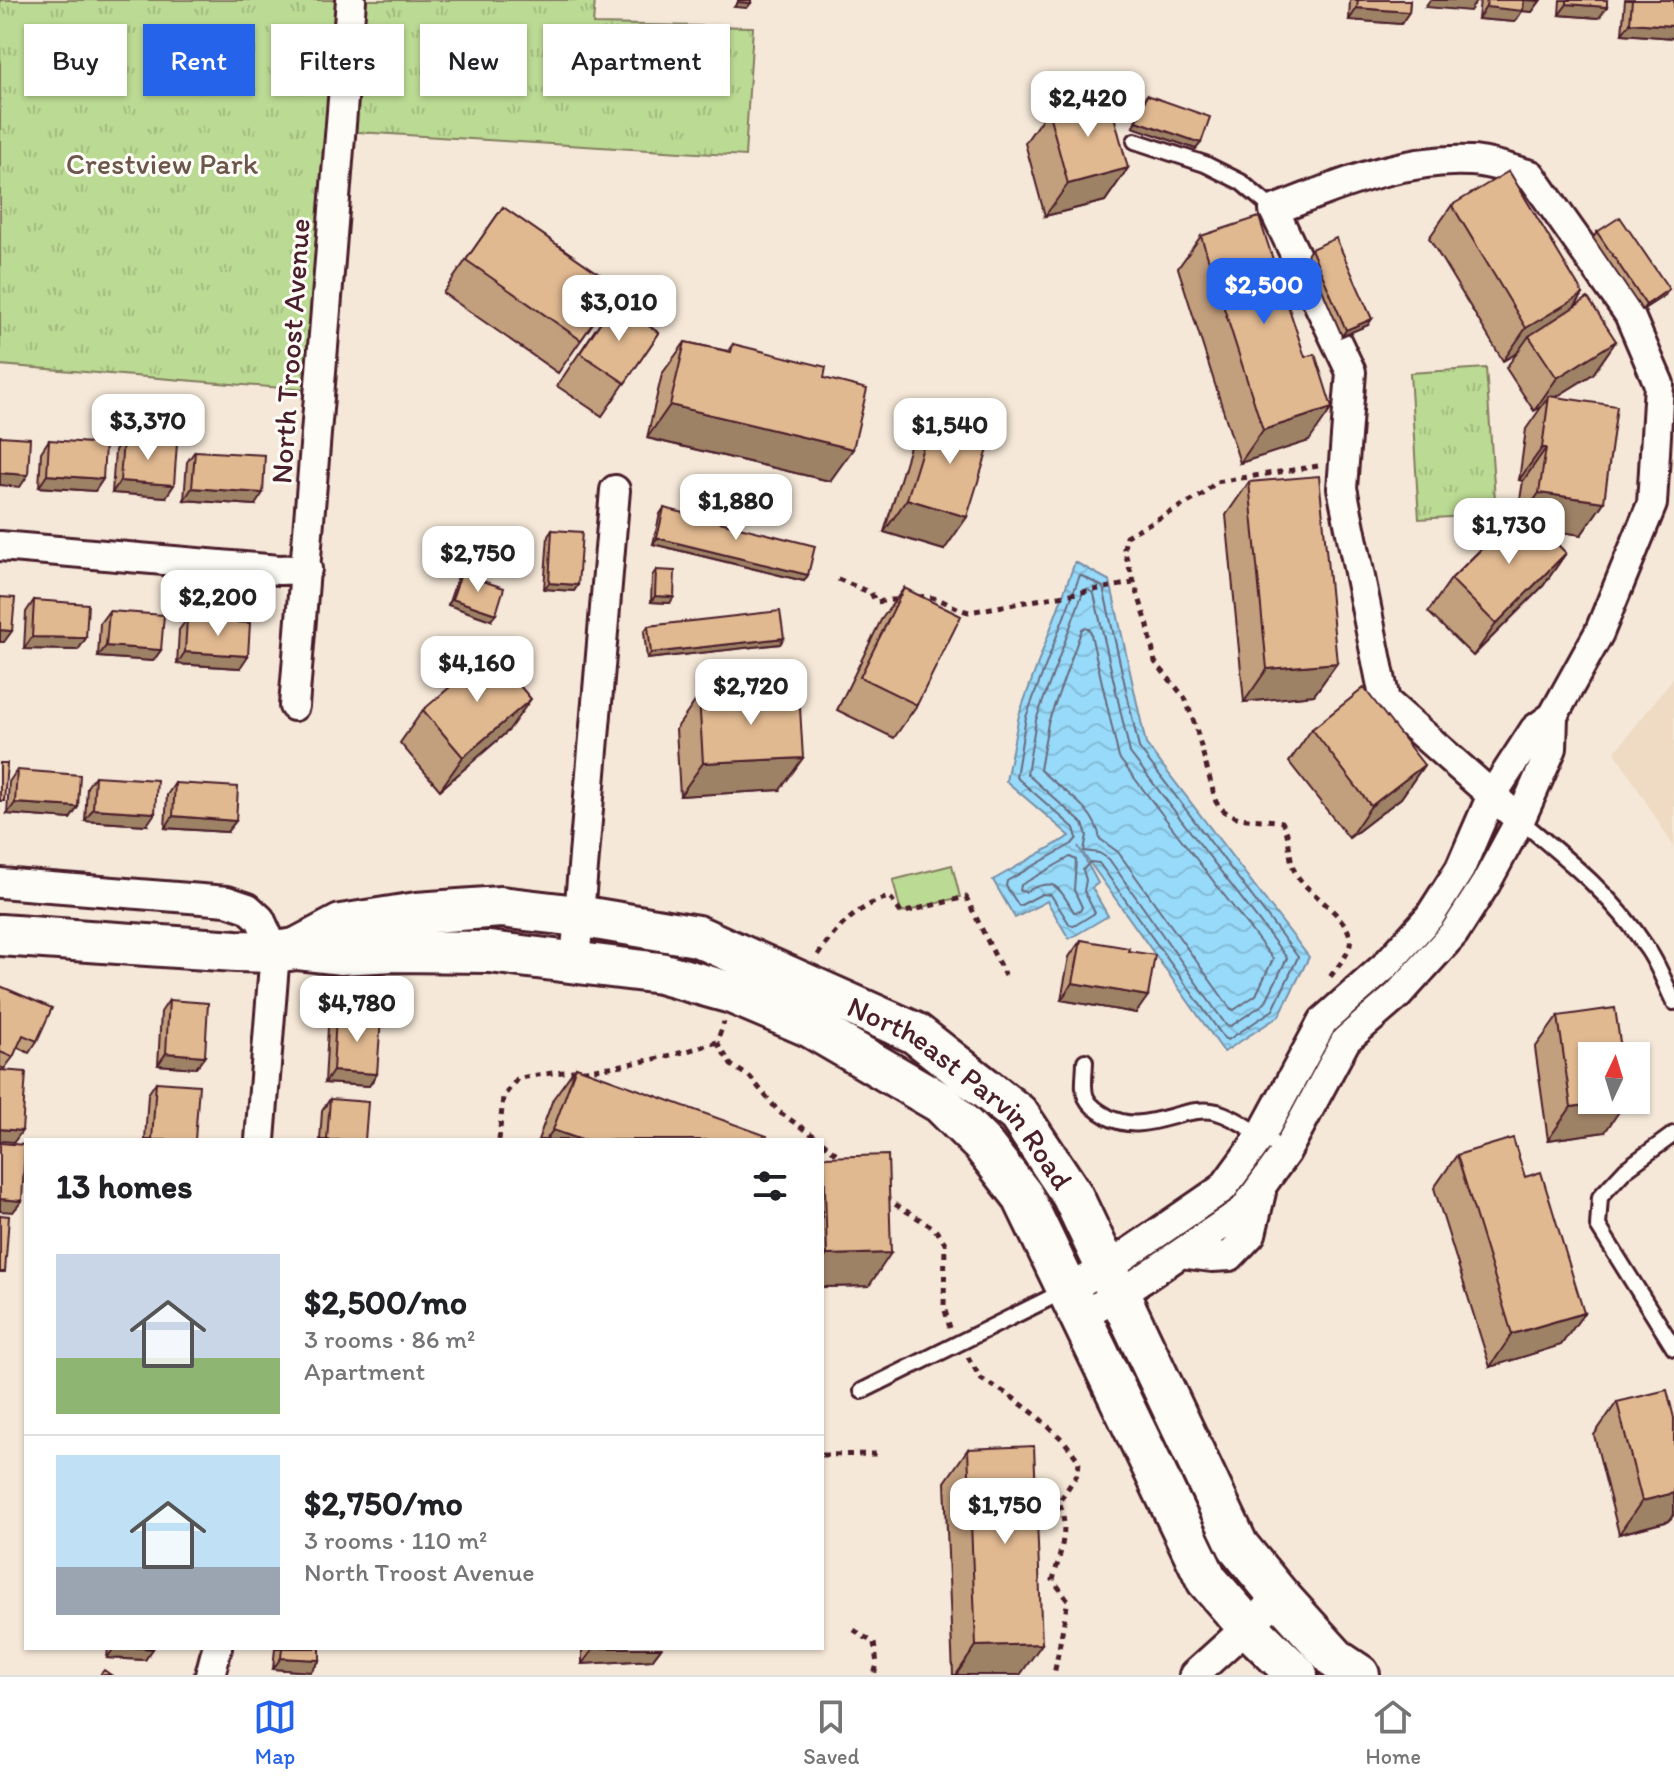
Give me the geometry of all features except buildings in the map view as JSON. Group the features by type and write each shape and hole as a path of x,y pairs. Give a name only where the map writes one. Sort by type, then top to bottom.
{"main road":[{"name":"Northeast Parvin Road","path":"286,951 341,925 417,913 501,907 578,916 697,936 915,1033 1018,1114 1072,1195 1238,1546 1338,1661 1359,1675"},
{"name":"Northeast Parvin Road","path":"0,935 340,954 489,952 660,973 732,993 809,1026 941,1103 983,1145 1022,1195 1207,1580 1248,1627 1297,1675"}],"street":[{"name":"North Troost Avenue","path":"294,706 351,0"},
{"path":"1111,1282 1177,1220 1223,1188 1261,1136 1323,1021 1385,966 1430,916 1460,869 1492,795 1535,729 1553,716 1599,633 1652,504 1659,384 1629,314 1531,175 1474,161 1418,162 1345,183 1274,210 1351,372 1342,488 1385,701 1492,795 1520,820"},
{"path":"575,962 615,490"},
{"path":"0,546 279,570 307,569"},
{"path":"1074,1302 1187,1248 1212,1257 1230,1256 1251,1234 1262,1186 1286,1152 1346,1040 1398,995 1454,933 1486,883 1520,820 1552,748 1553,716"},
{"path":"0,883 227,901 248,908 260,919 286,951 260,1138"},
{"path":"1177,1220 1187,1248"},
{"path":"1194,1675 1280,1597"},
{"path":"210,1675 216,1650"}],"lane":[{"path":"1135,141 1205,164 1241,182 1274,210"},
{"path":"1520,820 1613,902 1648,949 1674,1002"},
{"path":"1085,1061 1084,1095 1092,1108 1117,1122 1145,1123 1215,1111 1286,1152"},
{"path":"1674,1134 1626,1169 1600,1197 1598,1226 1674,1348"},
{"path":"862,1391 958,1343 1074,1302"}],"path":[{"path":"1326,983 1350,950 1350,937 1343,920 1300,881 1293,870 1288,830 1282,822 1248,820 1222,811 1216,802 1185,698 1155,662 1148,626 1124,549 1126,536 1202,495 1216,482 1331,464 1344,465"},
{"path":"838,579 871,593 876,602 927,596 940,598 969,612 1133,583"},
{"path":"811,965 823,946 872,900 890,897 901,913 966,897 1005,976"},
{"path":"717,1042 726,1017"},
{"path":"499,1138 503,1097 517,1079 548,1072 602,1068 717,1042"},
{"path":"717,1042 731,1065 750,1077 779,1112 817,1138"},
{"path":"824,1143 848,1163"},
{"path":"876,1189 887,1200 934,1228 945,1243 944,1307 958,1343 981,1379 1036,1415 1064,1441 1079,1461 1078,1473 1059,1502 1065,1516 1062,1549 1053,1580 1068,1600 1054,1675"},
{"path":"824,1455 876,1454"},
{"path":"854,1630 874,1643 877,1664 874,1675"}],"shaded area":[{"path":"1674,677 1674,847 1615,752"}],"green space":[{"name":"Crestview Park","path":"0,0 595,0 593,24 543,24 543,96 730,96 730,27 753,27 745,156 326,130 306,390 0,365"},
{"path":"1486,368 1496,514 1419,519 1410,373"},
{"path":"952,865 960,897 901,913 893,880"}],"water":[{"path":"1075,562 1110,581 1146,744 1309,957 1279,1016 1224,1052 1078,846 1098,883 1092,888 1108,916 1069,939 1047,901 1015,918 993,880 1070,836 1006,781 1019,715"}]}
